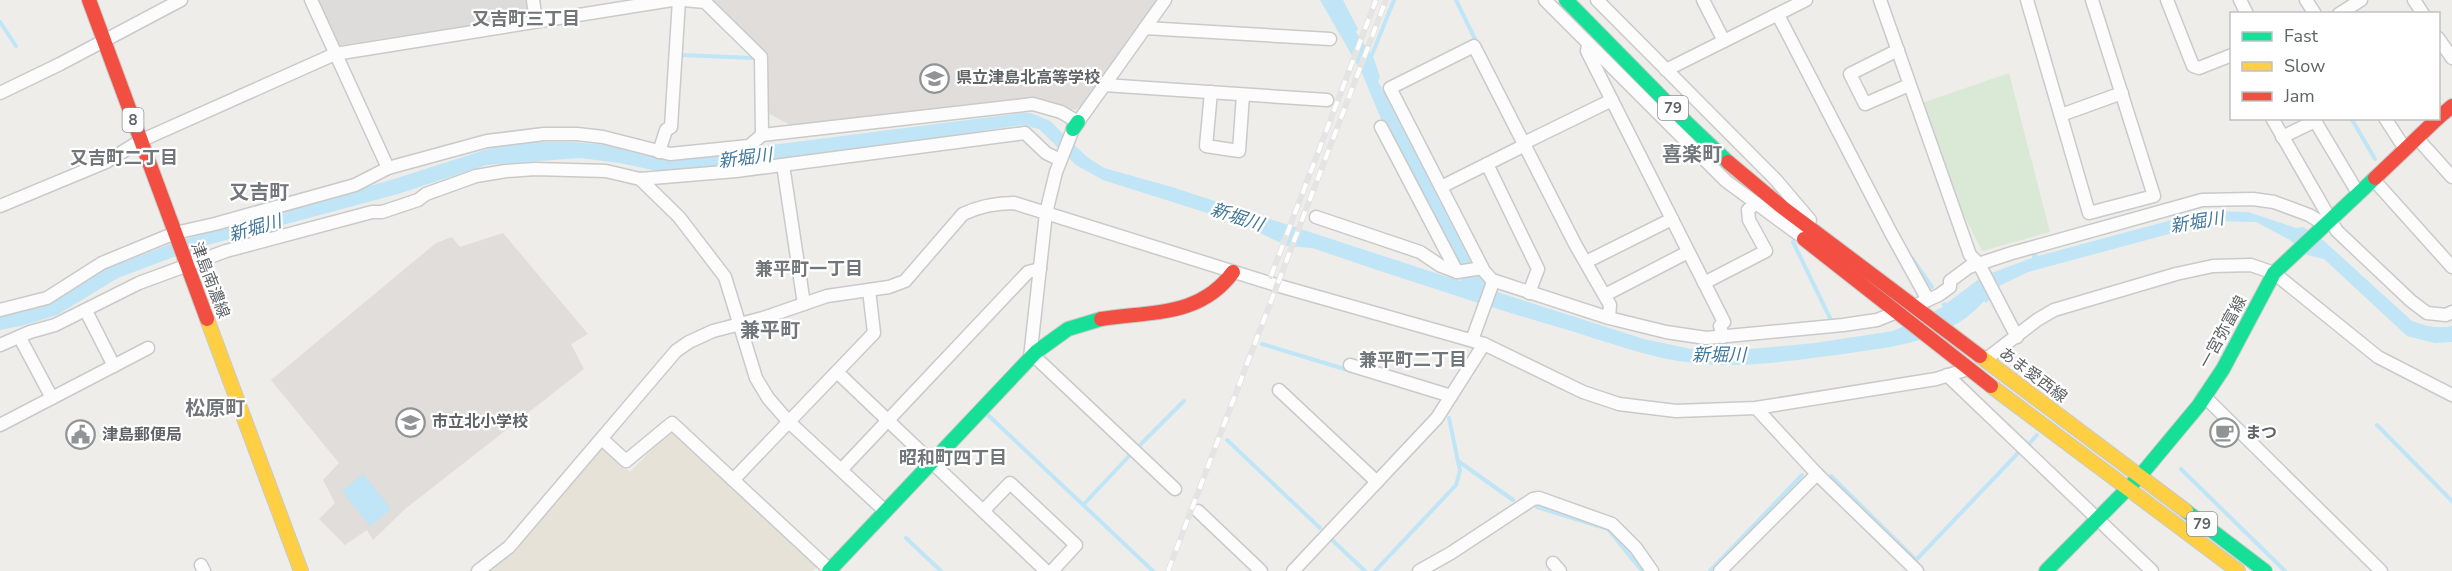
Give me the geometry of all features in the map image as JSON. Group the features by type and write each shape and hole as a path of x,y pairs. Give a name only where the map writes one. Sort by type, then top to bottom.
{"main road":[{"name":"津島南濃線","path":"89,0 301,571"},
{"name":"あま愛西線","path":"1568,2 1722,157 1781,208 1920,304 1949,333 2265,571"},
{"name":"一宮弥富線","path":"2046,571 2140,476 2204,396 2223,369 2274,273 2417,138 2431,121"},
{"name":"あま愛西線","path":"1781,208 1798,234 1930,339 2238,571"},
{"path":"830,571 1031,357 1056,336 1081,324 1103,318 1192,306 1209,299 1226,286 1233,272"}],"street":[{"path":"0,93 181,0"},
{"path":"311,0 388,168"},
{"path":"533,0 536,21"},
{"path":"0,206 106,162 140,141 335,54 638,2 672,0"},
{"path":"659,152 666,129 671,127 678,0"},
{"path":"684,0 705,2 761,57 762,135"},
{"path":"1165,0 1075,125 1061,157 1046,213 1031,357 1175,489"},
{"path":"1545,0 1726,181 1798,234"},
{"path":"1597,0 1776,180 1810,219 1816,232"},
{"path":"1703,0 1724,41"},
{"path":"1776,0 1780,14 1890,233 1920,304 1950,287 1950,281 1969,267 2044,243 2202,200 2253,199 2274,202 2309,215 2337,231 2410,301 2427,313 2446,315 2452,312"},
{"path":"1666,70 1806,0"},
{"path":"1880,0 1970,255 1980,264 2017,337"},
{"path":"2027,0 2089,213 2154,196 2092,0"},
{"path":"2168,0 2193,66 2199,68 2230,56"},
{"path":"2346,9 2361,0"},
{"path":"1145,28 1330,39"},
{"path":"2440,40 2452,58"},
{"path":"1588,43 1587,51 1724,322 1720,326 1723,337"},
{"path":"1609,318 1611,306 1474,45 1390,88 1480,268 1492,282 1609,318 1666,332 1706,338 1843,325 1900,314"},
{"path":"1898,50 1850,74 1865,104 1909,84"},
{"path":"1104,85 1327,100"},
{"path":"1441,187 1631,87"},
{"path":"1211,92 1206,146 1239,151 1243,95"},
{"path":"2061,115 2122,93"},
{"path":"0,310 47,298 102,263 176,236 355,185 388,168 487,141 544,134 603,137 670,154 749,146 762,135 1033,104 1061,112 1075,125"},
{"path":"2273,120 2324,224"},
{"path":"2386,120 2405,149"},
{"path":"2282,137 2315,121 2358,193"},
{"path":"1381,127 1457,272"},
{"path":"0,345 30,332 55,325 186,263 372,212 382,212 476,176 516,170 576,169 606,171 640,179 783,165 1025,133 1046,153 1061,157"},
{"path":"2417,138 2452,177"},
{"path":"1486,164 1538,269 1529,293"},
{"path":"783,165 804,304"},
{"path":"640,179 679,217 721,269 729,286 756,378 768,398 788,421 885,511"},
{"path":"2373,179 2452,267"},
{"path":"478,571 509,547 676,351 713,331 827,296 889,287 905,281 963,214 974,208 996,203 1014,203 1233,272 1415,326 1478,342 1583,392 1619,404 1676,411 1756,408 1936,379 1968,369"},
{"path":"1704,283 1766,252 1749,220 1748,210 1755,203"},
{"path":"1316,217 1420,252 1441,266 1457,272 1480,268"},
{"path":"1586,262 1672,219"},
{"path":"1605,295 1688,252"},
{"path":"1985,360 2037,320 2055,310 2176,274 2231,265 2251,265 2274,273 2378,357 2452,395"},
{"path":"841,470 1028,272 1040,268"},
{"path":"1293,571 1437,418 1451,396 1478,342 1481,314 1492,282"},
{"path":"734,480 874,333 869,290"},
{"path":"86,311 114,366"},
{"path":"20,338 52,398"},
{"path":"0,425 148,348"},
{"path":"1350,365 1451,396"},
{"path":"837,372 1046,571"},
{"path":"1947,375 2152,571"},
{"path":"1279,390 1377,482"},
{"path":"2204,396 2381,571"},
{"path":"1756,408 1817,474 1917,571"},
{"path":"602,439 626,461 672,423 830,571"},
{"path":"1720,571 1817,474"},
{"path":"983,511 1010,483 1076,545 1052,571"},
{"path":"1419,571 1451,553 1533,499 1539,498 1612,524 1636,548 1652,571"},
{"path":"1198,512 1261,571"}],"shaded area":[{"path":"314,0 530,0 532,15 335,46"},
{"name":"県立津島北高等学校","path":"711,0 1158,0 1085,104 1075,110 1035,98 794,127 766,112 769,58"},
{"name":"市立北小学校","path":"503,233 588,334 571,344 584,369 405,509 373,540 367,530 345,545 319,519 335,503 323,480 339,463 271,380 436,243 452,237 460,247"},
{"path":"673,428 818,566 813,571 484,571 602,447 630,472"}],"green space":[{"path":"2009,73 2050,232 1982,251 1953,193 1919,104"}],"water":[{"name":"新堀川","path":"1320,0 1343,0 1358,29 1356,32 1374,59 1380,77 1378,81 1475,270 1487,287 1644,339 1700,351 1718,352 1815,343 1893,331 1943,307 1941,304 1947,303 1983,276 2032,258 2032,255 2037,253 2038,256 2205,211 2248,212 2296,228 2303,227 2323,240 2412,321 2432,326 2452,326 2452,342 2435,343 2407,336 2324,259 2307,255 2290,240 2256,222 2217,221 2028,272 2001,285 1988,296 1991,298 1986,303 1984,301 1957,324 1942,332 1909,343 1874,350 1775,362 1714,365 1678,361 1632,350 1506,312 1312,248 1287,246 1242,224 1103,180 1076,165 1039,129 1022,125 818,156 662,175 662,172 620,163 580,158 486,165 398,194 264,230 264,234 260,231 200,247 118,278 57,315 0,330 0,316 47,304 106,269 175,242 394,179 494,147 535,142 573,142 606,145 651,157 671,158 1022,113 1031,113 1050,121 1087,157 1104,168 1172,187 1460,281 1464,275 1383,124 1362,73"},
{"path":"363,474 391,509 370,526 342,491"}],"waterway":[{"path":"1371,57 1394,0"},
{"path":"1456,0 1476,41"},
{"path":"0,22 16,46"},
{"path":"682,55 753,58"},
{"path":"2352,120 2375,159"},
{"path":"1793,242 1831,320"},
{"path":"1911,257 1932,287"},
{"path":"1262,344 1351,371"},
{"path":"1138,447 1184,401"},
{"path":"988,415 1153,571"},
{"path":"1375,571 1456,485 1460,471 1449,418"},
{"path":"2377,425 2452,501"},
{"path":"2028,445 2037,435"},
{"path":"1227,440 1320,528"},
{"path":"1831,476 1916,560 2020,451"},
{"path":"1084,504 1131,454"},
{"path":"1458,461 1513,500"},
{"path":"2181,469 2285,571"},
{"path":"1710,571 1802,475"},
{"path":"1537,507 1608,529 1642,571"},
{"path":"906,538 941,571"},
{"path":"1331,539 1365,571"}],"railway":[{"path":"1271,276 1376,0"},
{"path":"1168,571 1386,0"}],"traffic: fast":[{"path":"1566,0 1728,162"},
{"path":"1073,129 1078,122"},
{"path":"2046,571 2140,476 2199,405 2223,369 2274,273 2375,178"},
{"path":"829,571 1036,352 1068,329 1101,319"},
{"path":"2186,511 2265,571"}],"traffic: slow":[{"path":"207,319 301,571"},
{"path":"1980,356 2186,511"},
{"path":"1991,386 2238,571"}],"traffic: jam":[{"path":"89,0 207,319"},
{"path":"2440,116 2452,106"},
{"path":"2375,178 2436,120"},
{"path":"1728,162 1782,207 1980,356"},
{"path":"1804,239 1991,386"},
{"path":"1101,319 1190,305 1220,287 1233,272"}],"place":[{"name":"県立津島北高等学校","path":"935,78"},
{"name":"市立北小学校","path":"411,422"},
{"name":"まつ","path":"2224,433"},
{"name":"津島郵便局","path":"81,435"}],"district":[{"name":"又吉町三丁目","path":"526,19"},
{"name":"喜楽町","path":"1692,154"},
{"name":"又吉町二丁目","path":"124,158"},
{"name":"又吉町","path":"259,192"},
{"name":"兼平町一丁目","path":"809,269"},
{"name":"兼平町","path":"770,330"},
{"name":"兼平町二丁目","path":"1413,360"},
{"name":"松原町","path":"215,408"},
{"name":"昭和町四丁目","path":"953,458"}]}
